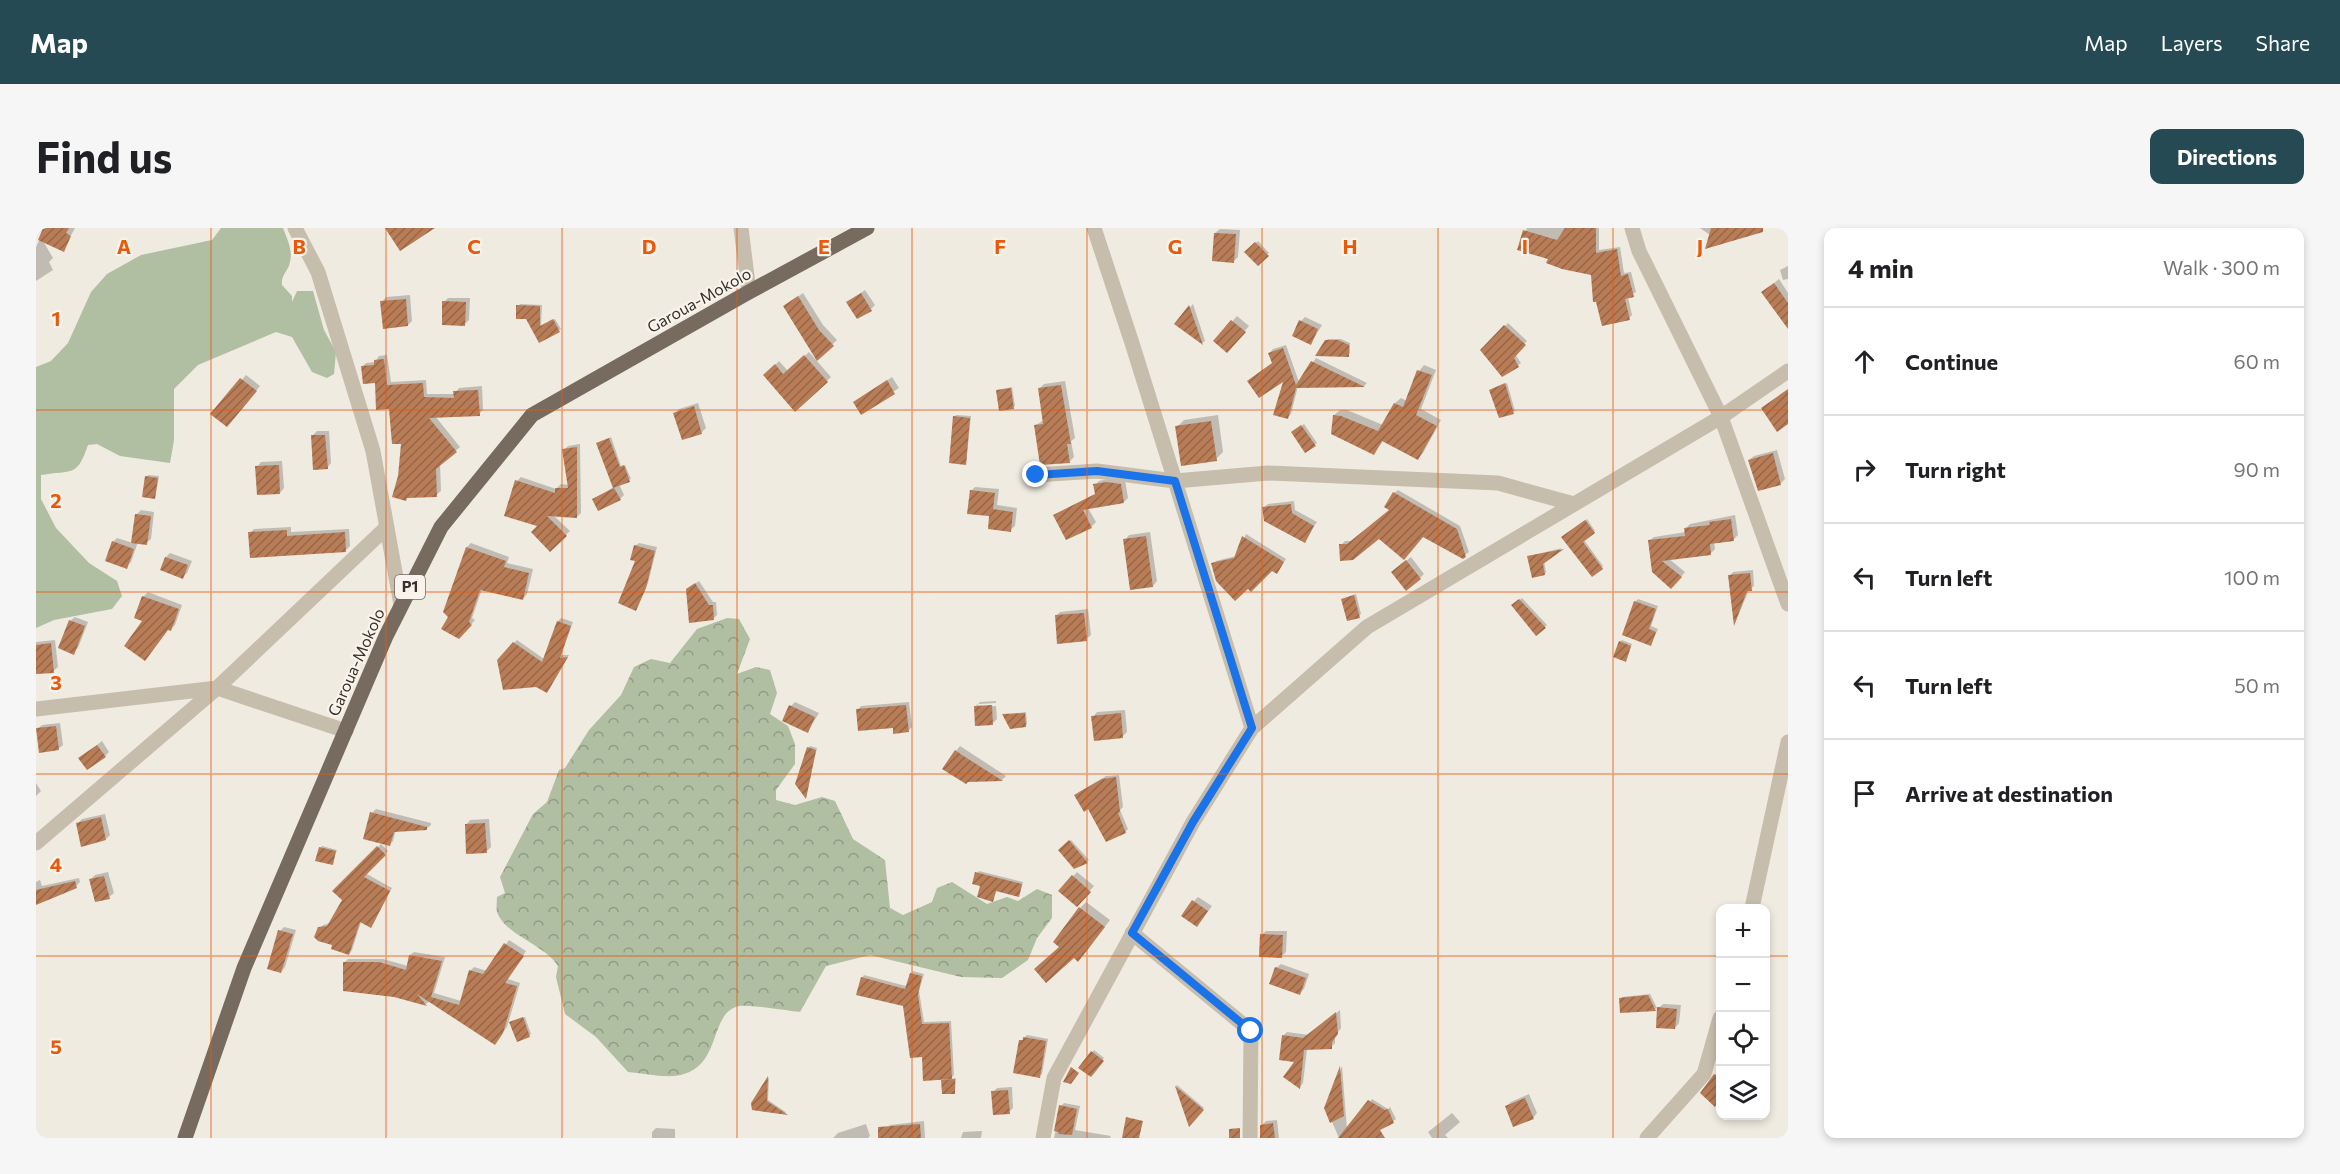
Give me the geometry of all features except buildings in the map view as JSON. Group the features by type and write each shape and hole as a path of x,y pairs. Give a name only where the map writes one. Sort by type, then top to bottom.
{"main road":[{"name":"Garoua-Mokolo","path":"185,1138 244,968 386,636 441,526 532,415 867,228"}],"street":[{"path":"295,228 318,272 369,440 401,605"},
{"path":"741,228 749,292"},
{"path":"1094,228 1252,728"},
{"path":"1632,228 1639,251 1721,417 1788,604"},
{"path":"1043,1138 1054,1078 1193,822 1252,728 1367,627 1721,417 1788,371"},
{"path":"1036,475 1097,471 1175,481 1268,473 1498,483 1574,504"},
{"path":"36,843 217,688 387,527"},
{"path":"36,709 217,688 346,731"},
{"path":"1753,904 1788,742"},
{"path":"1132,933 1251,1031 1250,1138"},
{"path":"1647,1138 1704,1074 1716,1032"}],"green space":[{"path":"221,228 283,228 291,258 282,285 292,296 292,302 297,291 313,291 324,330 336,352 334,374 327,378 312,372 292,337 276,332 198,365 174,389 174,440 170,463 120,456 97,444 88,445 81,462 72,470 41,475 41,499 56,528 89,563 117,581 122,596 112,609 54,620 36,628 36,367 51,361 68,343 91,292 107,274 141,255 212,240"},
{"path":"727,618 739,619 750,639 737,674 756,667 770,670 777,693 770,714 788,726 795,744 795,764 776,790 776,800 795,805 822,797 835,801 853,839 885,860 890,908 903,915 932,902 937,888 952,882 987,904 1007,897 1018,901 1037,889 1052,895 1052,918 1037,938 1028,960 1002,978 961,977 870,955 826,966 800,1012 744,1006 729,1011 722,1019 708,1054 701,1064 690,1072 668,1076 628,1072 596,1037 565,1014 556,977 558,966 544,952 516,934 501,920 497,912 497,897 505,893 500,877 533,814 547,802 559,770 565,768 589,730 621,695 634,667 651,659 670,663 697,629"}],"route":[{"path":"1036,475 1097,471 1175,481 1252,728 1193,822 1132,933 1251,1031"}]}
